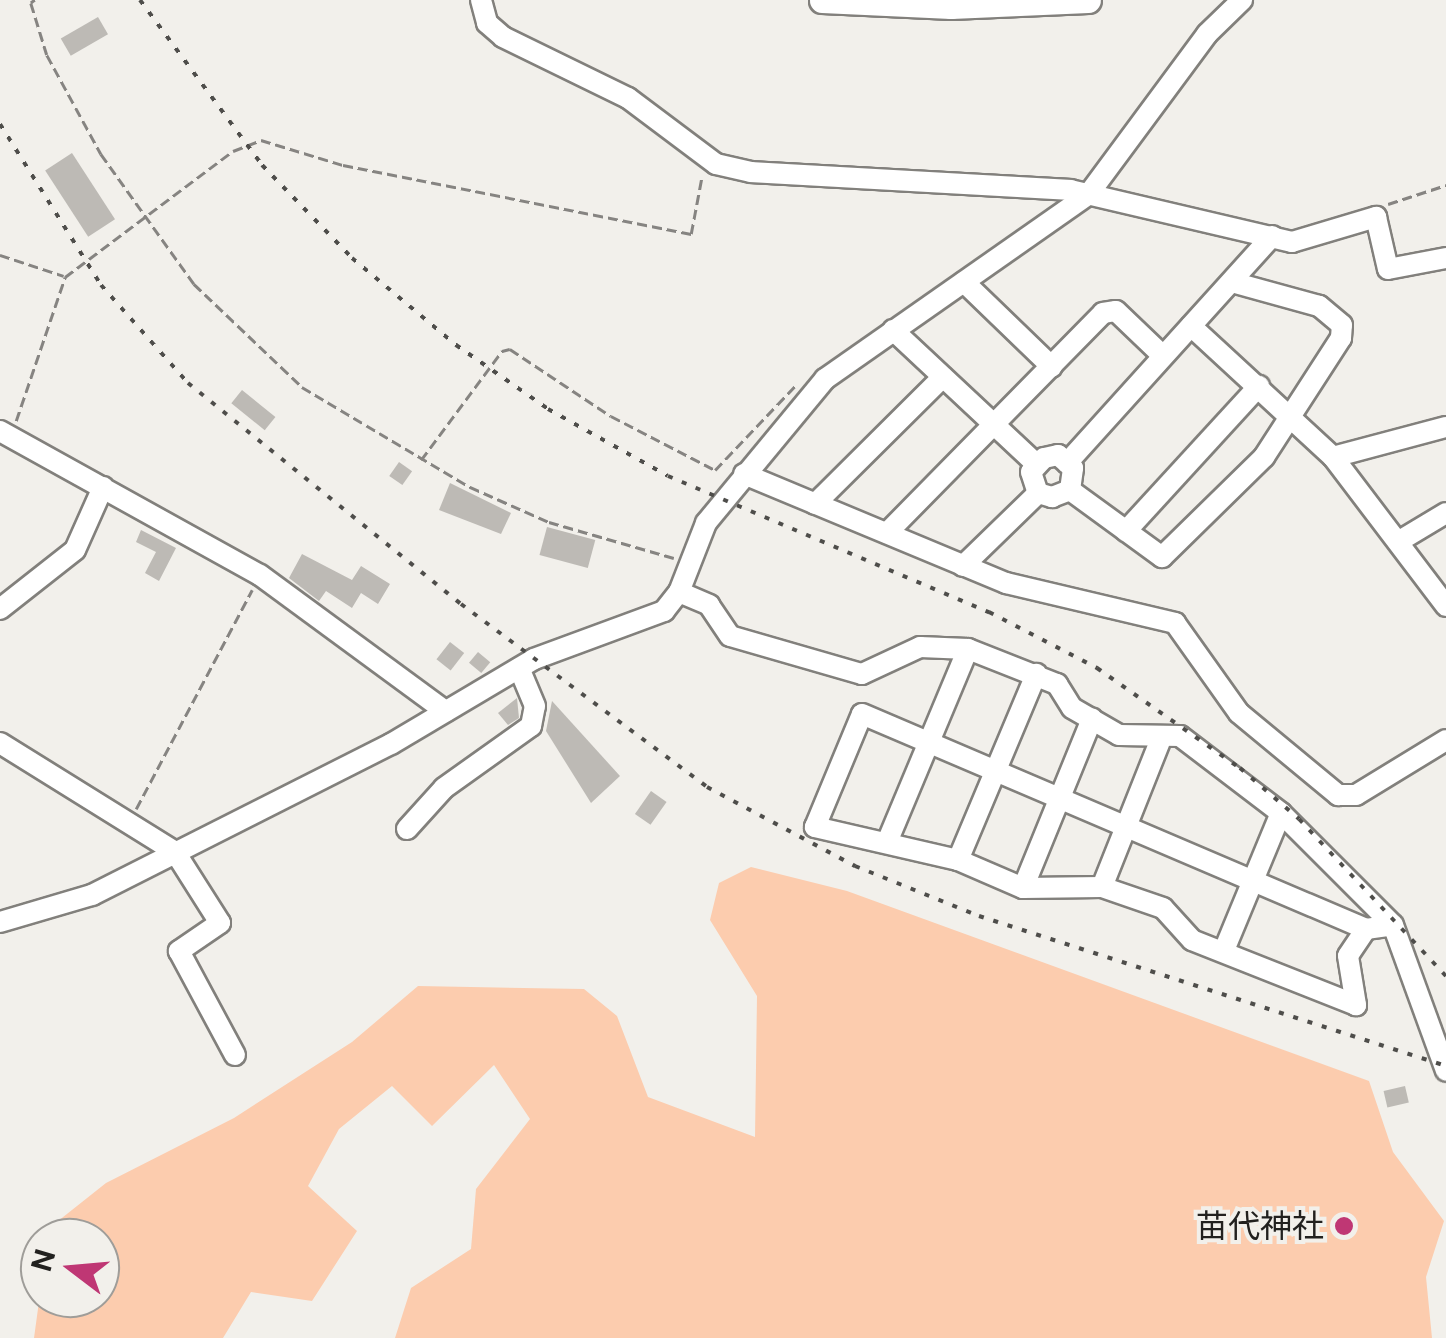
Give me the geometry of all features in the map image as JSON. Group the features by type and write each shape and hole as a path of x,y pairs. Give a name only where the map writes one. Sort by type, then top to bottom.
{"main road":[{"path":"822,0 950,6 1088,0"}],"street":[{"path":"482,0 488,24 503,37 628,98 705,154 751,172 1088,195 1292,242 1376,216 1388,268 1446,258"},
{"path":"0,922 92,895 519,668 664,610 678,592 706,523 824,379 1088,195 1208,34 1242,0"},
{"path":"1067,463 1272,236"},
{"path":"964,282 1052,368"},
{"path":"1070,490 1162,557 1173,554 1294,416 1341,338 1342,325 1319,306 1232,282"},
{"path":"887,533 996,427 1104,313 1116,311 1162,356"},
{"path":"1191,326 1294,416 1333,457 1401,540 1446,606"},
{"path":"893,330 1036,464"},
{"path":"815,504 943,377"},
{"path":"1126,530 1260,386"},
{"path":"1333,457 1446,427"},
{"path":"6,434 260,574 445,710"},
{"path":"1058,455 1075,477 1070,490 1052,498 1038,493 1031,484 1036,464 1058,455"},
{"path":"744,474 1006,583 1175,623 1240,712 1338,795 1356,795 1446,740"},
{"path":"0,609 76,550 103,487"},
{"path":"963,566 1038,493"},
{"path":"1401,540 1446,514"},
{"path":"678,592 709,605 730,636 862,674 920,647 968,649 1057,684 1072,708 1119,735 1180,736 1280,813 1393,925 1446,1071"},
{"path":"888,840 968,649"},
{"path":"406,829 444,788 531,726 536,706 519,668"},
{"path":"958,860 1036,674"},
{"path":"1366,929 1348,956 1356,1005 1225,948 1192,940 1163,908 1102,887 1023,888 958,860 888,840 815,826 862,714 1126,822 1366,929 1393,925"},
{"path":"1023,888 1092,720"},
{"path":"1102,887 1162,736"},
{"path":"0,743 175,852 220,924 179,951 234,1055"},
{"path":"1225,948 1280,813"}],"path":[{"path":"36,0 31,3 47,55 101,154 229,322 302,387 420,461 550,522 690,564"},
{"path":"6,434 65,277 148,220 233,150 261,140 343,165 691,234 705,154"},
{"path":"1376,216 1376,208 1446,185"},
{"path":"0,255 65,277"},
{"path":"420,461 502,351 510,349 611,416 715,470 766,414"},
{"path":"128,823 260,574"}],"shaded area":[{"path":"751,867 847,891 1369,1081 1393,1152 1444,1221 1426,1277 1432,1338 395,1338 411,1288 471,1249 476,1189 530,1119 494,1065 432,1126 392,1086 339,1129 308,1186 357,1231 312,1301 251,1292 223,1338 34,1338 37,1318 120,1318 120,1218 62,1218 106,1183 234,1118 352,1042 418,986 584,989 617,1016 648,1097 755,1137 757,996 710,920 719,883"}],"building":[{"path":"98,17 108,34 71,56 61,38"},
{"path":"72,153 115,219 88,237 45,170"},
{"path":"242,390 275,417 265,430 231,403"},
{"path":"399,462 412,471 402,485 389,476"},
{"path":"450,483 511,513 501,534 439,510"},
{"path":"547,527 595,540 588,568 539,555"},
{"path":"141,530 176,548 159,581 145,573 156,552 136,542"},
{"path":"302,554 352,580 361,566 390,584 378,604 361,593 352,608 326,591 319,601 289,578"},
{"path":"450,642 464,653 451,670 436,659"},
{"path":"478,652 490,662 481,673 469,663"},
{"path":"517,698 519,718 508,725 498,713"},
{"path":"552,701 620,776 591,803 546,731"},
{"path":"651,791 667,802 651,825 635,814"},
{"path":"1405,1086 1409,1103 1387,1108 1384,1091"}],"railway":[{"path":"140,0 262,165 352,258 456,345 548,409 668,476 989,612 1097,668 1240,768 1299,819 1446,976"},
{"path":"0,124 101,285 188,383 461,604 707,787 855,866 979,916 1446,1066"}],"place":[{"name":"苗代神社","path":"1344,1226"}]}
